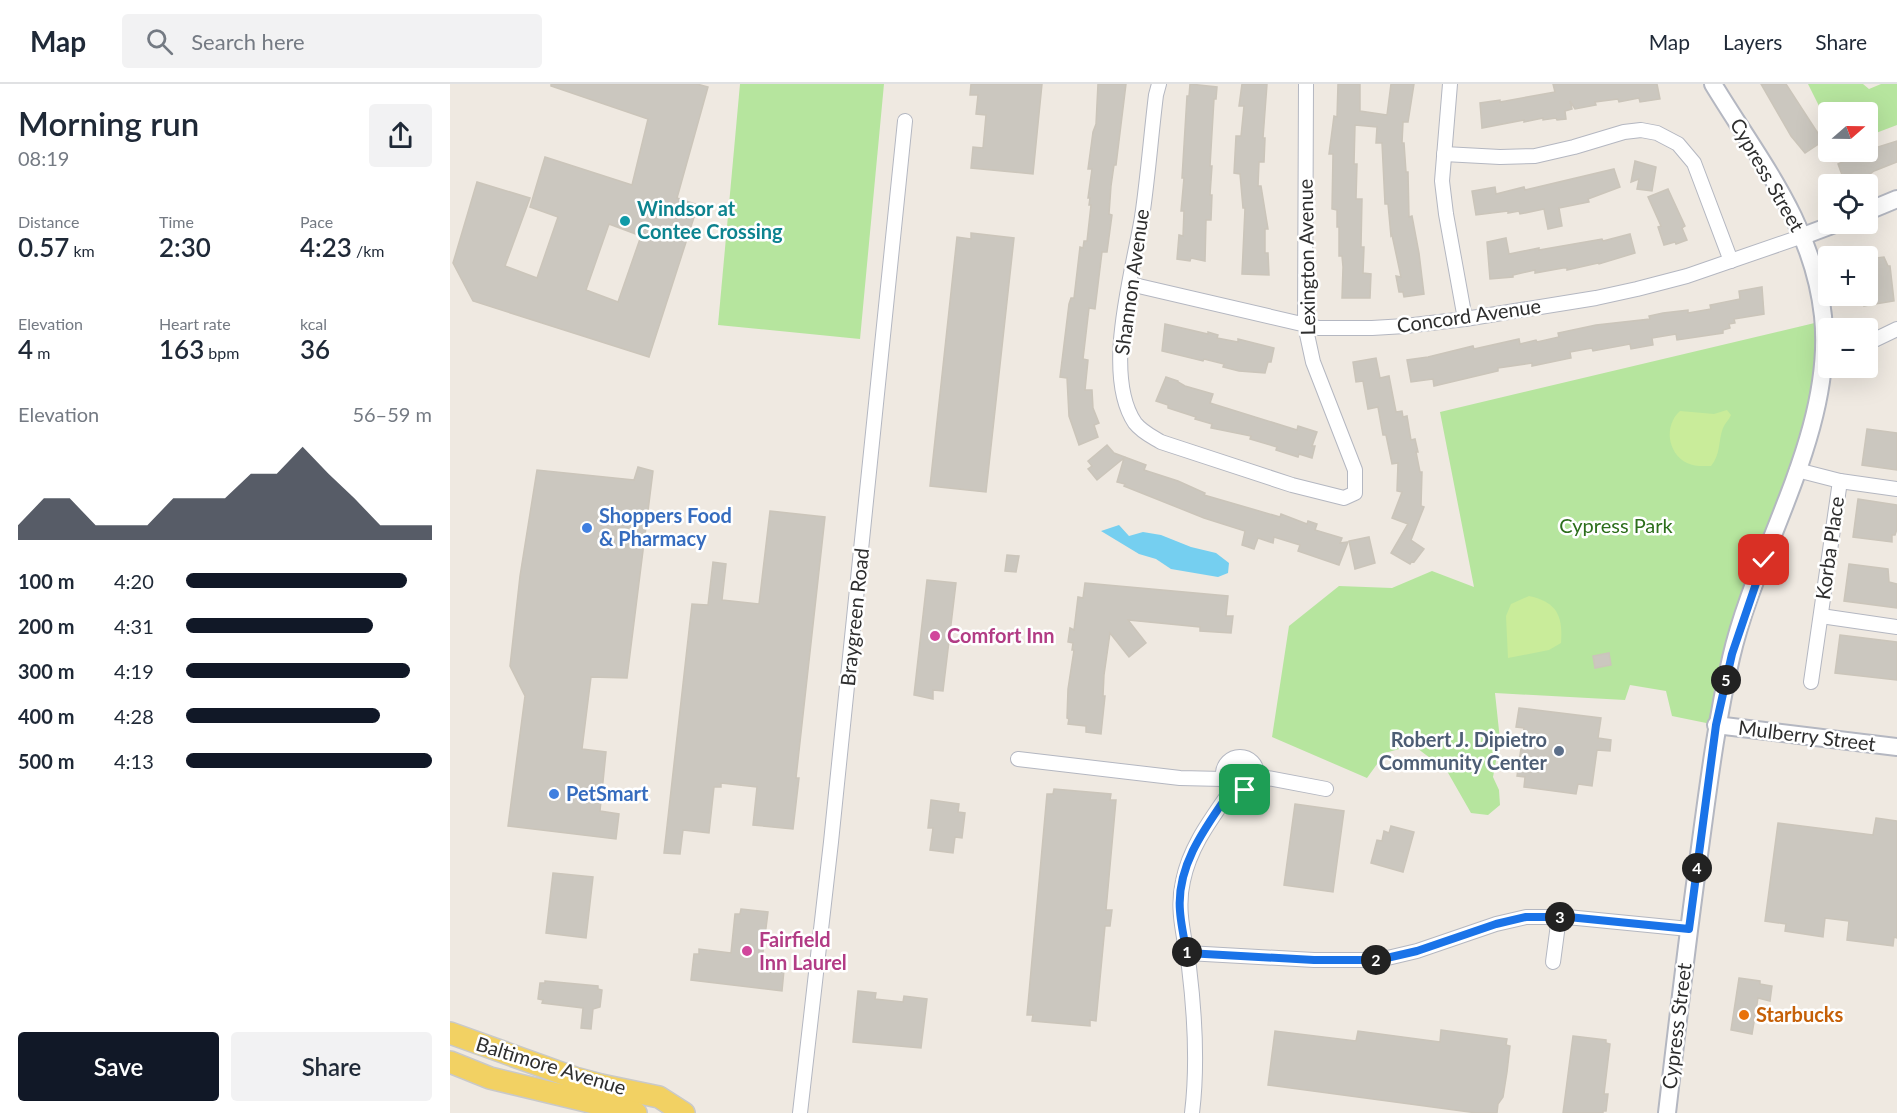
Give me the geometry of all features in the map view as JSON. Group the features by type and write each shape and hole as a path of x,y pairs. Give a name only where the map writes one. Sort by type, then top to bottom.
{"main road":[{"name":"Baltimore Avenue","path":"450,1033 575,1078 660,1097 684,1113"},
{"name":"Baltimore Avenue","path":"450,1062 490,1078 636,1113"},
{"path":"490,1078 505,1070 511,1070 575,1078"}],"street":[{"name":"Shannon Avenue","path":"1159,84 1154,105 1142,214 1123,323 1121,379 1128,409 1142,430 1161,442 1292,484 1344,498 1355,493"},
{"name":"Lexington Avenue","path":"1306,84 1305,325 1313,362 1354,470 1355,493"},
{"path":"1450,84 1443,193 1465,319"},
{"name":"Cypress Street","path":"1713,84 1775,182 1803,236 1818,289 1823,318"},
{"name":"Braygreen Road","path":"800,1113 833,819 905,121"},
{"path":"1444,154 1535,156 1624,132 1641,130 1657,133 1678,144 1694,163 1731,261"},
{"path":"1878,207 1897,199"},
{"path":"1803,236 1818,230"},
{"name":"Concord Avenue","path":"1130,284 1319,328 1372,328 1465,319 1627,291 1687,276 1803,236"},
{"path":"1878,338 1897,329"},
{"name":"Cypress Street","path":"1667,1113 1716,725 1732,654 1746,608 1813,421 1822,378"},
{"path":"1797,470 1840,481 1897,489"},
{"name":"Korba Place","path":"1811,682 1840,481"},
{"name":"Korba Place","path":"1821,616 1897,627"},
{"name":"Mulberry Street","path":"1716,725 1897,747"},
{"path":"1018,759 1228,784 1245,790 1255,782 1257,776 1253,763 1242,757 1229,760 1223,772 1228,784"},
{"path":"1257,776 1326,789"},
{"path":"1192,1113 1196,1079 1196,1038 1187,953 1179,911 1183,879 1196,845 1228,784"},
{"path":"1187,953 1314,960 1378,960 1426,948 1510,920 1526,917 1559,917 1689,929"},
{"path":"1553,962 1559,917"}],"green space":[{"path":"740,84 884,84 860,339 718,325"},
{"path":"1808,84 1863,84 1869,89 1881,84 1897,84 1897,125 1878,132 1878,102 1818,102 1818,104"},
{"name":"Cypress Park","path":"1818,322 1819,378 1716,725 1672,716 1666,691 1630,685 1625,700 1495,693 1500,740 1493,777 1499,790 1500,805 1488,815 1471,813 1447,771 1413,745 1385,753 1367,778 1272,737 1289,626 1339,586 1392,588 1432,571 1474,587 1440,412"},
{"path":"1727,410 1731,415 1723,428 1716,457 1711,466 1687,463 1675,453 1670,431 1680,411 1714,414"},
{"path":"1529,596 1552,606 1561,625 1561,643 1549,650 1508,658 1506,616 1511,604"}],"water":[{"path":"1119,525 1129,536 1143,532 1161,535 1191,547 1216,553 1229,563 1228,573 1218,577 1171,569 1156,559 1139,554 1101,531"}],"building":[{"name":"Windsor at Contee Crossing","path":"551,84 697,84 708,87 677,198 698,205 649,357 473,301 453,263 477,182 530,198 505,266 537,278 558,217 530,207 545,157 632,185 648,119 551,86","holes":["609,224 641,236 618,302 586,290"]},
{"path":"971,84 1042,84 1033,174 971,168 973,147 983,148 986,115 976,114 978,95 970,95"},
{"path":"1098,84 1126,84 1116,165 1114,165 1111,186 1109,214 1112,215 1107,252 1102,252 1095,309 1089,308 1083,359 1088,360 1085,390 1092,390 1093,408 1099,423 1094,425 1098,437 1079,445 1069,416 1067,378 1060,377 1069,304 1071,298 1074,298 1080,247 1083,248 1084,241 1087,241 1091,205 1089,205 1090,198 1088,198 1092,169 1088,169 1096,124"},
{"path":"1190,84 1217,87 1216,99 1214,99 1210,166 1212,166 1211,220 1206,220 1205,261 1191,258 1190,261 1177,259 1179,235 1183,236 1184,211 1181,211 1184,178 1182,178 1187,96 1189,96"},
{"path":"1242,84 1267,84 1263,138 1265,138 1264,162 1259,162 1258,186 1261,186 1268,229 1265,229 1265,253 1268,253 1269,275 1242,274 1245,208 1243,208 1240,174 1234,173 1236,136 1241,136 1244,106 1239,106"},
{"path":"1338,84 1360,84 1360,111 1387,115 1391,84 1414,84 1408,122 1403,122 1402,143 1404,143 1406,172 1408,172 1409,217 1412,216 1424,294 1404,297 1403,292 1399,292 1396,276 1401,277 1391,236 1388,204 1385,204 1382,143 1376,143 1377,127 1355,125 1356,199 1362,199 1363,273 1371,274 1370,298 1342,298 1343,267 1342,256 1339,256 1339,227 1337,227 1337,210 1332,209 1333,154 1329,154 1334,116 1337,117"},
{"path":"1553,84 1657,84 1660,99 1640,102 1639,98 1619,102 1618,99 1595,102 1596,105 1575,109 1570,101 1572,109 1565,111 1566,119 1543,120 1543,118 1524,122 1524,120 1482,128 1480,103 1500,100 1500,102 1555,92"},
{"path":"1761,84 1786,84 1818,133 1818,144 1805,153 1791,136"},
{"path":"1897,141 1897,162 1870,174 1842,174 1838,164 1843,162 1878,162 1878,147"},
{"path":"1635,161 1656,167 1652,191 1637,189 1639,179 1631,182"},
{"path":"1614,169 1620,187 1588,199 1589,202 1559,208 1562,226 1548,229 1544,209 1520,214 1519,211 1508,213 1508,211 1476,215 1472,191 1495,187 1496,194 1524,187 1525,190"},
{"path":"1668,189 1685,226 1682,228 1687,240 1664,245 1658,227 1661,226 1648,197"},
{"path":"971,233 1014,238 986,492 930,486 957,237 971,239"},
{"path":"1630,234 1635,253 1599,264 1567,270 1563,268 1535,273 1535,270 1513,275 1513,277 1490,279 1487,242 1506,238 1509,254 1602,239 1603,241"},
{"path":"1884,257 1890,266 1894,301 1878,304 1878,258"},
{"path":"1762,287 1764,314 1734,319 1735,323 1729,324 1730,328 1723,330 1723,333 1677,340 1676,334 1652,338 1653,345 1631,349 1630,344 1593,351 1592,348 1570,352 1571,358 1532,366 1532,363 1498,368 1498,371 1434,386 1433,379 1411,382 1407,360 1519,339 1520,344 1536,340 1537,342 1559,337 1558,333 1596,325 1650,319 1649,316 1663,313 1688,310 1688,313 1711,309 1710,305 1740,299 1739,291"},
{"path":"1165,324 1208,334 1208,332 1218,335 1217,338 1238,342 1238,339 1274,348 1271,362 1268,362 1265,373 1239,371 1223,367 1224,364 1162,351"},
{"path":"1376,358 1380,378 1389,376 1396,412 1402,411 1403,417 1407,416 1411,440 1415,439 1420,472 1422,472 1421,506 1424,507 1411,540 1424,549 1410,564 1391,553 1408,524 1392,518 1402,492 1397,491 1398,463 1392,464 1386,435 1383,435 1378,407 1368,409 1363,381 1356,382 1353,362"},
{"path":"1166,377 1185,386 1213,394 1210,403 1297,430 1298,426 1317,432 1312,446 1315,446 1312,458 1299,454 1298,457 1276,450 1277,447 1250,439 1251,436 1211,428 1212,424 1168,408 1168,405 1156,401"},
{"path":"1867,429 1897,433 1897,470 1862,465"},
{"path":"1107,445 1114,453 1146,465 1144,470 1178,481 1205,493 1204,495 1280,517 1281,514 1307,524 1308,521 1317,524 1315,530 1342,538 1340,543 1348,542 1339,565 1298,551 1300,545 1274,537 1273,543 1258,538 1254,549 1242,545 1245,531 1204,518 1117,482 1124,458 1097,480 1088,469 1092,466 1088,461"},
{"name":"Shoppers Food & Pharmacy","path":"638,467 653,471 627,678 591,677 582,749 606,752 600,811 619,814 616,839 508,826 525,696 510,666 520,576 537,470 634,480"},
{"path":"1858,499 1897,505 1897,529 1895,535 1892,535 1892,542 1853,537"},
{"path":"770,511 825,517 796,778 799,778 793,829 753,825 757,787 721,783 721,787 714,787 709,833 683,830 680,854 664,853 692,604 708,605 713,562 726,564 722,600 759,604"},
{"path":"1369,537 1375,563 1355,569 1349,541"},
{"path":"1007,555 1019,556 1016,572 1005,571"},
{"path":"1849,564 1888,569 1889,582 1897,584 1897,608 1844,601"},
{"name":"Comfort Inn","path":"927,580 956,583 943,691 933,690 933,699 914,695"},
{"path":"1085,583 1228,596 1226,616 1233,616 1231,633 1200,631 1200,627 1128,620 1146,643 1129,657 1110,633 1104,675 1103,696 1105,696 1101,734 1086,732 1086,726 1068,724 1069,719 1067,718 1068,689 1074,650 1072,650 1073,643 1068,642 1070,628 1074,630 1078,597 1083,598"},
{"path":"1840,635 1897,642 1897,680 1835,673"},
{"path":"1609,653 1611,665 1595,668 1593,656"},
{"name":"Robert J. Dipietro Community Center","path":"1519,708 1601,718 1598,738 1611,740 1610,751 1597,750 1592,786 1578,784 1576,794 1524,787 1525,777 1517,776 1524,728 1516,727"},
{"path":"1054,789 1111,794 1110,800 1116,800 1106,910 1112,910 1110,926 1105,926 1096,1021 1090,1020 1090,1026 1032,1021 1033,1015 1027,1015 1047,794 1053,794"},
{"path":"931,800 959,804 958,812 965,813 962,838 955,837 953,853 930,850 933,828 928,828"},
{"path":"1295,804 1344,811 1333,892 1284,885"},
{"path":"1876,818 1897,821 1897,938 1894,937 1893,946 1847,940 1849,921 1825,918 1823,937 1785,931 1786,924 1765,921 1778,823 1873,835"},
{"path":"1391,826 1414,832 1403,872 1371,863 1377,840 1382,841 1384,831 1389,833"},
{"path":"553,873 593,877 586,938 546,933"},
{"name":"Fairfield Inn Laurel","path":"741,909 768,912 761,968 784,970 782,991 691,980 694,954 699,954 699,949 731,953 735,914 740,914"},
{"name":"Starbucks","path":"1739,978 1760,981 1760,984 1772,986 1770,1001 1758,998 1752,1034 1731,1030"},
{"path":"545,981 598,986 598,989 602,990 600,1007 593,1009 591,1029 581,1028 583,1008 542,1003 543,1000 538,999 540,983 545,983"},
{"path":"858,991 876,993 875,999 903,1002 904,996 927,999 921,1048 853,1042"},
{"path":"1441,1030 1507,1039 1506,1045 1510,1046 1507,1072 1503,1097 1498,1104 1497,1113 1477,1113 1268,1085 1275,1031 1356,1041 1358,1031 1440,1042"},
{"path":"1573,1036 1606,1040 1606,1043 1610,1044 1604,1094 1608,1094 1606,1111 1603,1113 1563,1113"}],"place":[{"name":"Windsor at Contee Crossing","path":"625,221"},
{"name":"Shoppers Food & Pharmacy","path":"587,528"},
{"name":"Comfort Inn","path":"935,636"},
{"name":"Robert J. Dipietro Community Center","path":"1559,751"},
{"name":"PetSmart","path":"554,794"},
{"name":"Fairfield Inn Laurel","path":"747,951"},
{"name":"Starbucks","path":"1744,1015"}],"route":[{"path":"1245,790 1232,789 1204,830 1189,860 1183,879 1179,911 1187,953 1352,962 1378,960 1417,951 1510,920 1545,916 1689,929 1716,725 1732,654 1764,560"}]}
